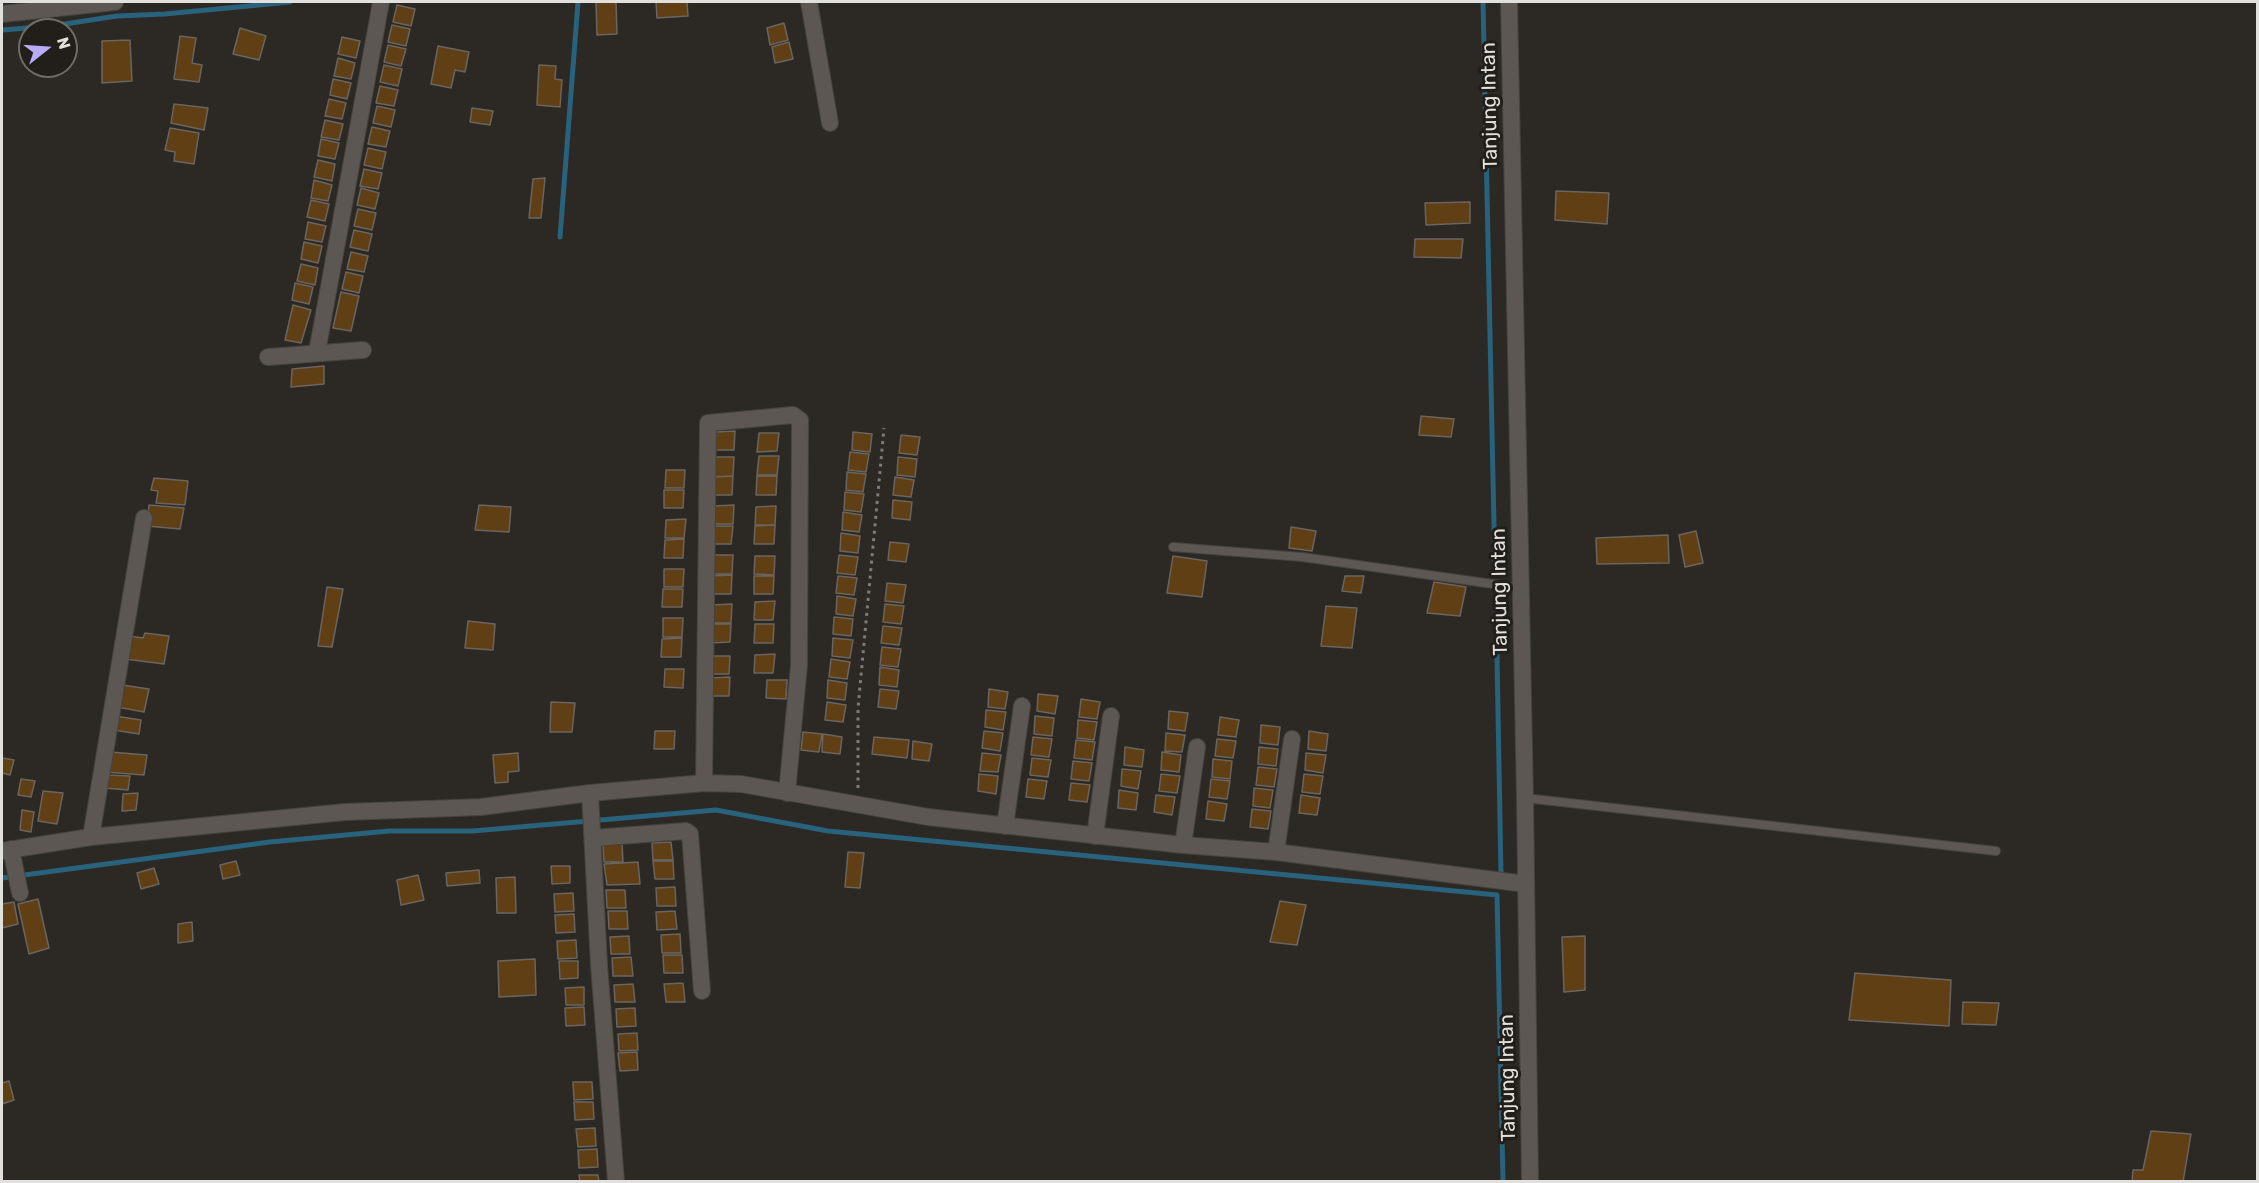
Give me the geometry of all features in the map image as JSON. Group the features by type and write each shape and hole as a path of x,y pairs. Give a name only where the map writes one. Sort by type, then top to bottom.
{"street":[{"path":"2,14 83,3 115,2"},
{"path":"317,352 381,2"},
{"path":"808,2 830,123"},
{"name":"Tanjung Intan","path":"1509,2 1527,884 1530,1182"},
{"path":"268,357 363,350"},
{"path":"704,783 708,423 793,415 800,420 799,665 787,793"},
{"path":"91,837 144,518"},
{"path":"1005,826 1022,705"},
{"path":"1095,836 1111,716"},
{"path":"1276,852 1292,739"},
{"path":"1183,846 1197,747"},
{"path":"19,890 9,855 91,837 345,812 481,807 590,799 704,783 741,784 928,817 1183,846 1276,852 1527,884"},
{"path":"590,799 599,965 616,1180"},
{"path":"593,834 686,831 690,834 702,991"}],"lane":[{"path":"1173,547 1302,557 1521,588"},
{"path":"1525,798 1996,850"}],"path":[{"path":"859,805 858,708 884,428"}],"building":[{"path":"596,2 616,2 617,34 597,35"},
{"path":"656,2 687,2 688,16 657,18"},
{"path":"397,5 415,9 411,26 393,22"},
{"path":"784,23 788,40 770,45 767,28"},
{"path":"392,25 410,29 406,46 388,42"},
{"path":"240,28 266,36 259,60 233,54"},
{"path":"180,36 196,38 192,63 202,65 199,82 174,79"},
{"path":"342,37 360,41 356,58 338,54"},
{"path":"130,40 132,81 102,83 102,41"},
{"path":"789,42 793,59 775,63 772,47"},
{"path":"388,45 406,49 401,66 384,62"},
{"path":"438,46 469,52 465,72 455,70 451,88 431,84"},
{"path":"338,58 355,63 351,79 334,76"},
{"path":"384,65 402,69 398,86 380,82"},
{"path":"539,65 556,66 555,79 562,80 560,107 537,105"},
{"path":"333,79 351,83 347,99 330,95"},
{"path":"380,86 398,90 394,106 376,103"},
{"path":"329,99 346,103 342,119 325,116"},
{"path":"174,104 208,108 204,130 171,123"},
{"path":"377,106 395,110 391,127 373,123"},
{"path":"472,108 493,111 490,125 470,122"},
{"path":"325,120 343,124 339,140 321,137"},
{"path":"372,127 390,131 386,147 368,144"},
{"path":"170,128 199,133 194,164 174,161 175,152 165,150"},
{"path":"321,139 339,143 335,159 318,156"},
{"path":"368,148 386,152 382,169 364,165"},
{"path":"318,160 335,164 332,181 314,177"},
{"path":"364,169 382,173 378,189 360,186"},
{"path":"545,178 541,218 529,218 533,179"},
{"path":"314,180 332,185 328,201 311,198"},
{"path":"361,188 379,193 375,209 357,205"},
{"path":"1556,191 1609,193 1607,224 1555,220"},
{"path":"311,200 329,204 325,221 307,217"},
{"path":"1470,202 1470,223 1426,225 1425,203"},
{"path":"358,209 376,213 372,230 354,226"},
{"path":"308,222 326,226 322,242 305,239"},
{"path":"354,230 372,234 368,251 350,247"},
{"path":"1415,239 1463,239 1461,258 1414,257"},
{"path":"304,242 322,246 318,263 301,259"},
{"path":"351,252 368,256 364,272 347,269"},
{"path":"301,264 318,268 315,285 297,281"},
{"path":"346,272 363,276 359,293 342,289"},
{"path":"295,283 313,287 309,304 292,300"},
{"path":"341,292 359,296 351,331 333,328"},
{"path":"293,305 311,310 301,343 285,340"},
{"path":"324,366 324,384 291,387 292,369"},
{"path":"1421,416 1454,419 1451,437 1419,435"},
{"path":"735,431 734,450 715,450 716,432"},
{"path":"853,432 872,434 870,452 852,450"},
{"path":"759,433 779,433 777,451 757,452"},
{"path":"901,435 920,437 917,455 899,453"},
{"path":"850,452 869,454 866,472 848,470"},
{"path":"759,456 779,456 777,475 757,475"},
{"path":"715,457 734,457 733,476 713,477"},
{"path":"898,457 917,459 915,477 897,475"},
{"path":"666,470 685,470 684,488 665,488"},
{"path":"847,472 866,474 863,492 846,490"},
{"path":"733,476 732,495 713,495 713,477"},
{"path":"757,476 777,476 776,495 756,495"},
{"path":"895,477 914,480 911,497 893,495"},
{"path":"154,478 188,481 185,505 156,503 158,491 151,490"},
{"path":"664,490 684,490 683,508 664,508"},
{"path":"845,492 864,494 861,512 844,510"},
{"path":"893,500 912,502 910,520 892,518"},
{"path":"149,505 184,508 180,529 147,526"},
{"path":"479,505 511,507 509,532 475,530"},
{"path":"734,505 733,524 713,524 714,506"},
{"path":"776,506 775,525 755,525 756,507"},
{"path":"843,512 862,515 859,532 842,530"},
{"path":"686,519 684,538 665,538 666,520"},
{"path":"775,525 774,544 754,544 755,526"},
{"path":"713,526 733,526 731,544 712,544"},
{"path":"1291,527 1316,531 1312,551 1289,548"},
{"path":"1696,531 1703,563 1685,567 1679,535"},
{"path":"841,533 860,536 858,553 840,551"},
{"path":"1668,535 1669,563 1597,564 1596,538"},
{"path":"684,539 683,558 664,558 665,540"},
{"path":"890,542 909,544 906,562 888,560"},
{"path":"713,555 733,555 732,574 712,574"},
{"path":"839,555 858,557 855,575 837,573"},
{"path":"755,556 775,556 774,575 754,574"},
{"path":"1173,556 1207,561 1202,597 1167,593"},
{"path":"664,569 684,569 683,587 664,587"},
{"path":"732,575 731,594 711,594 712,576"},
{"path":"754,576 774,576 773,594 754,594"},
{"path":"838,576 857,578 854,595 836,593"},
{"path":"1345,576 1364,576 1361,593 1342,591"},
{"path":"1434,582 1466,587 1460,616 1427,613"},
{"path":"887,583 906,585 903,603 885,601"},
{"path":"327,587 343,589 332,647 318,646"},
{"path":"663,589 683,589 682,607 662,607"},
{"path":"837,596 856,599 853,616 836,614"},
{"path":"775,601 773,620 754,620 755,602"},
{"path":"732,604 731,623 711,623 712,605"},
{"path":"885,604 904,606 901,624 883,622"},
{"path":"1326,606 1357,608 1352,648 1321,646"},
{"path":"834,617 853,619 851,636 833,634"},
{"path":"663,618 683,618 682,637 663,637"},
{"path":"468,621 495,624 493,650 465,648"},
{"path":"711,624 731,624 730,642 710,643"},
{"path":"755,624 774,624 773,643 754,643"},
{"path":"883,626 902,628 899,645 881,643"},
{"path":"145,633 169,636 164,664 125,659 129,636 143,638"},
{"path":"682,638 681,657 661,657 662,639"},
{"path":"833,638 853,640 850,658 832,656"},
{"path":"882,647 901,649 898,667 880,665"},
{"path":"775,654 773,673 754,673 755,655"},
{"path":"711,656 730,656 729,674 710,674"},
{"path":"831,659 850,662 847,679 829,677"},
{"path":"880,667 899,670 897,687 879,685"},
{"path":"665,669 684,669 683,688 664,687"},
{"path":"730,677 729,696 709,696 710,678"},
{"path":"767,680 787,680 786,699 766,698"},
{"path":"828,680 847,683 845,700 827,698"},
{"path":"122,685 149,689 144,712 117,707"},
{"path":"880,689 899,691 896,709 878,707"},
{"path":"989,689 1008,692 1005,709 988,707"},
{"path":"1038,694 1058,696 1055,714 1037,711"},
{"path":"1081,699 1100,702 1097,719 1079,717"},
{"path":"551,702 575,703 572,732 550,732"},
{"path":"827,702 846,705 843,722 825,720"},
{"path":"986,710 1006,712 1003,730 985,727"},
{"path":"1169,711 1188,713 1185,731 1168,729"},
{"path":"115,716 141,720 139,734 113,730"},
{"path":"1035,716 1054,718 1052,736 1034,734"},
{"path":"1220,717 1239,720 1236,737 1218,735"},
{"path":"1078,720 1097,722 1094,740 1077,738"},
{"path":"1261,725 1280,727 1278,745 1260,743"},
{"path":"655,731 675,731 674,749 654,749"},
{"path":"984,731 1003,733 1000,751 982,748"},
{"path":"1309,731 1328,734 1326,751 1308,749"},
{"path":"803,732 822,734 819,752 801,750"},
{"path":"1166,733 1185,735 1182,752 1165,751"},
{"path":"823,734 842,737 840,754 822,752"},
{"path":"874,737 909,740 907,758 872,754"},
{"path":"1033,737 1052,739 1049,757 1031,755"},
{"path":"1217,739 1236,741 1233,758 1215,756"},
{"path":"1076,740 1095,742 1092,760 1074,758"},
{"path":"913,741 932,744 929,761 912,759"},
{"path":"1125,747 1144,750 1142,767 1124,765"},
{"path":"1259,747 1278,749 1276,766 1258,764"},
{"path":"110,752 147,755 144,775 106,772"},
{"path":"1162,752 1181,755 1179,772 1161,770"},
{"path":"518,753 519,771 508,772 508,782 495,783 493,755"},
{"path":"982,753 1001,755 998,772 980,771"},
{"path":"1306,753 1326,755 1323,773 1305,770"},
{"path":"2,758 14,760 10,775 2,773"},
{"path":"1032,758 1051,760 1048,777 1030,775"},
{"path":"1213,759 1232,761 1230,779 1212,777"},
{"path":"1073,761 1092,763 1089,781 1071,779"},
{"path":"1258,767 1277,769 1274,787 1256,785"},
{"path":"1122,769 1141,771 1138,789 1121,786"},
{"path":"979,774 998,776 996,794 978,791"},
{"path":"1161,774 1180,776 1177,793 1159,791"},
{"path":"1304,774 1323,776 1320,794 1302,792"},
{"path":"107,775 130,776 128,790 104,788"},
{"path":"21,779 35,781 31,797 18,795"},
{"path":"1028,779 1047,781 1044,799 1026,797"},
{"path":"1211,779 1230,781 1227,799 1209,797"},
{"path":"1071,783 1090,785 1087,802 1069,800"},
{"path":"1254,788 1273,790 1270,808 1253,806"},
{"path":"1119,790 1138,793 1136,810 1118,808"},
{"path":"43,791 63,793 57,824 38,821"},
{"path":"138,793 136,810 122,811 123,794"},
{"path":"1156,795 1175,797 1172,815 1154,812"},
{"path":"1301,795 1320,798 1317,815 1299,813"},
{"path":"1208,801 1227,804 1224,821 1206,819"},
{"path":"1252,809 1271,811 1268,829 1250,827"},
{"path":"22,810 34,812 31,832 20,830"},
{"path":"671,842 673,860 653,860 652,843"},
{"path":"622,843 623,862 604,862 603,844"},
{"path":"848,852 864,853 860,888 845,887"},
{"path":"236,861 240,875 223,879 220,865"},
{"path":"653,861 673,861 674,879 655,879"},
{"path":"638,862 640,884 607,885 604,864"},
{"path":"551,866 570,866 570,883 552,884"},
{"path":"154,868 159,884 141,889 137,873"},
{"path":"479,870 480,883 447,886 446,873"},
{"path":"418,875 424,900 401,905 397,880"},
{"path":"515,877 516,913 497,913 496,878"},
{"path":"675,887 676,906 657,906 656,888"},
{"path":"606,890 625,890 626,908 607,908"},
{"path":"573,893 574,911 555,912 554,894"},
{"path":"38,899 49,948 29,954 18,904"},
{"path":"1280,901 1306,905 1297,945 1270,942"},
{"path":"14,902 18,924 2,928 2,904"},
{"path":"608,911 627,911 628,929 609,929"},
{"path":"675,911 677,929 657,930 656,912"},
{"path":"574,914 575,932 556,933 555,915"},
{"path":"192,922 193,941 178,943 178,924"},
{"path":"680,934 681,953 662,953 661,935"},
{"path":"629,936 630,954 611,954 610,937"},
{"path":"1585,936 1585,990 1564,992 1562,937"},
{"path":"576,940 577,958 558,959 557,941"},
{"path":"663,955 682,955 683,973 664,973"},
{"path":"631,957 633,976 613,976 612,958"},
{"path":"535,959 536,995 499,997 498,961"},
{"path":"559,961 578,961 578,978 560,979"},
{"path":"1855,973 1951,980 1949,1026 1849,1020"},
{"path":"683,983 685,1002 666,1002 664,984"},
{"path":"633,984 635,1002 615,1002 614,985"},
{"path":"584,987 584,1005 566,1005 565,988"},
{"path":"1963,1002 1999,1003 1996,1025 1962,1024"},
{"path":"584,1007 585,1025 566,1026 565,1008"},
{"path":"635,1008 636,1026 617,1027 616,1009"},
{"path":"637,1033 638,1050 619,1051 618,1034"},
{"path":"637,1052 638,1070 620,1071 618,1053"},
{"path":"9,1081 14,1100 2,1104 2,1083"},
{"path":"573,1082 592,1082 593,1099 574,1100"},
{"path":"574,1102 593,1102 594,1119 575,1120"},
{"path":"595,1128 596,1146 578,1147 576,1129"},
{"path":"2151,1131 2191,1134 2183,1182 2132,1182 2133,1170 2143,1170"},
{"path":"597,1149 598,1167 579,1168 578,1150"},
{"path":"579,1175 598,1175 599,1182 580,1182"}],"waterway":[{"path":"2,30 52,26 117,16 165,14 290,2"},
{"path":"560,237 578,2"},
{"path":"1483,2 1495,573"},
{"path":"1496,602 1501,875"},
{"path":"2,878 270,842 389,831 473,831 716,810 828,831 1497,895 1503,1182"}]}
